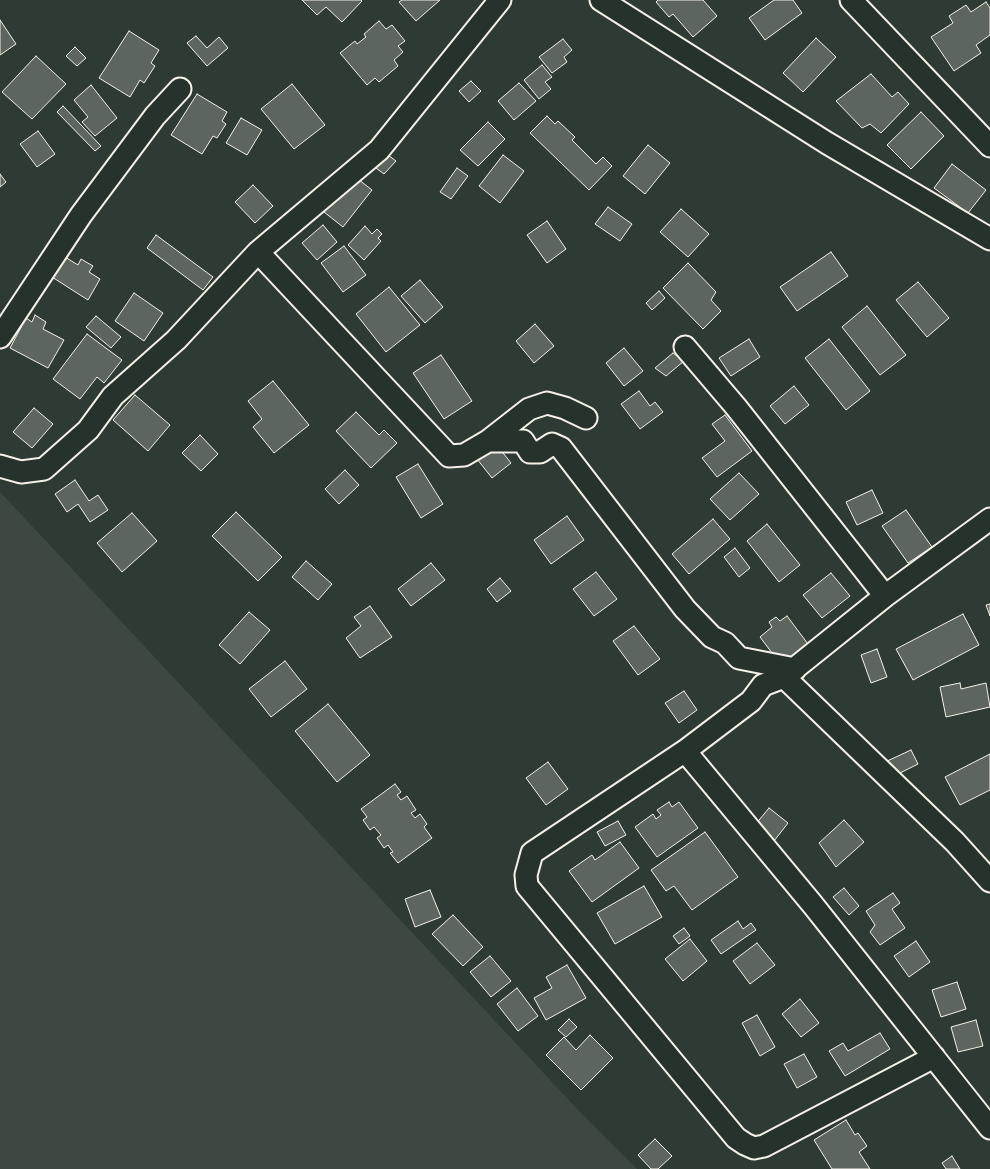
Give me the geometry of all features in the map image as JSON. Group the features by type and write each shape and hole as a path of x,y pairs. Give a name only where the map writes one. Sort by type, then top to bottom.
{"street":[{"path":"0,466 21,472 44,469 88,430 113,396 176,340 258,252 380,150 500,0"},
{"path":"601,0 827,142 990,240"},
{"path":"851,0 990,146"},
{"path":"0,337 81,215 155,116 180,89"},
{"path":"258,252 449,456 464,455 488,441 529,409 547,403 565,408 586,418"},
{"path":"685,347 736,407 885,596"},
{"path":"488,441 522,441 530,452 540,452 552,444 561,448 685,609 712,637 724,644 739,658 790,673 956,842 990,881"},
{"path":"934,1057 764,1146 754,1148 744,1144 736,1138 527,886 526,875 532,853 685,750 750,701 763,685 790,673 885,596 990,519"},
{"path":"685,750 813,904 990,1128"}],"shaded area":[{"path":"0,492 581,1113 637,1169 0,1169"}],"building":[{"path":"302,0 362,1 342,22 326,7 317,15"},
{"path":"402,0 440,0 416,21 399,2"},
{"path":"658,0 703,0 717,16 693,37 673,14 669,17 656,2"},
{"path":"774,0 793,0 802,13 765,40 749,18"},
{"path":"986,2 990,8 990,35 976,45 981,53 954,71 931,37 953,23 949,16 966,5 971,12"},
{"path":"0,20 16,44 0,55"},
{"path":"379,21 386,29 392,25 405,41 398,46 403,52 394,60 398,66 379,82 375,78 367,85 340,53 355,41 357,44 366,37 364,34"},
{"path":"129,31 159,50 151,63 155,66 144,83 140,80 130,97 99,78"},
{"path":"196,36 207,48 219,37 228,48 207,66 187,43"},
{"path":"816,38 836,57 803,92 783,73"},
{"path":"563,39 572,50 564,57 567,62 552,73 539,57"},
{"path":"75,47 86,58 77,66 66,56"},
{"path":"36,56 66,84 32,119 2,92"},
{"path":"542,65 552,77 545,82 551,89 539,99 524,80"},
{"path":"871,74 892,97 898,92 909,104 881,133 870,124 862,128 836,101"},
{"path":"471,81 481,91 469,102 459,91"},
{"path":"519,83 536,101 514,120 498,101"},
{"path":"292,84 325,125 294,149 261,109"},
{"path":"91,85 117,118 95,136 82,122 88,117 74,100"},
{"path":"197,94 227,112 222,121 226,124 217,138 213,136 202,154 171,135"},
{"path":"63,106 101,146 95,151 57,112"},
{"path":"921,112 944,136 911,169 887,145"},
{"path":"547,116 555,124 558,121 575,137 572,140 596,164 603,157 612,166 589,190 530,133"},
{"path":"241,118 262,130 247,155 226,143"},
{"path":"488,122 505,139 478,166 460,150"},
{"path":"38,131 55,154 37,167 20,144"},
{"path":"648,145 670,163 645,194 623,176"},
{"path":"388,155 396,161 384,174 376,168"},
{"path":"503,155 524,171 500,203 479,186"},
{"path":"952,164 986,190 968,213 934,188"},
{"path":"457,168 468,176 451,199 440,192"},
{"path":"0,174 6,182 0,187"},
{"path":"354,176 372,190 343,227 324,212"},
{"path":"253,185 273,206 255,223 235,202"},
{"path":"608,207 632,224 620,241 595,224"},
{"path":"681,209 709,234 688,257 660,232"},
{"path":"547,221 566,249 547,263 527,235"},
{"path":"323,225 337,242 317,260 302,243"},
{"path":"365,226 372,234 377,229 382,234 378,238 381,241 364,260 348,245"},
{"path":"156,235 213,277 203,290 147,248"},
{"path":"344,246 366,275 343,292 321,263"},
{"path":"831,252 848,276 797,311 780,287"},
{"path":"65,257 78,265 81,259 93,266 89,272 100,279 88,300 52,277"},
{"path":"688,263 716,292 711,300 721,311 703,329 663,288"},
{"path":"420,280 443,307 425,323 401,296"},
{"path":"918,282 949,318 927,337 896,300"},
{"path":"389,287 420,325 386,352 356,314"},
{"path":"659,291 665,298 652,310 646,303"},
{"path":"134,293 163,313 144,341 115,321"},
{"path":"867,306 906,355 880,375 842,327"},
{"path":"35,315 46,322 43,329 64,340 48,368 10,348 26,318 32,322"},
{"path":"96,316 121,337 111,348 86,327"},
{"path":"535,324 554,346 534,363 516,341"},
{"path":"87,334 122,360 104,383 97,377 80,399 53,379"},
{"path":"749,339 760,357 731,376 719,358"},
{"path":"829,339 870,391 846,410 805,358"},
{"path":"624,348 643,371 624,386 606,363"},
{"path":"673,353 684,361 666,376 655,368"},
{"path":"441,355 472,401 444,419 413,373"},
{"path":"273,381 309,425 274,453 253,427 262,419 248,401"},
{"path":"794,386 809,405 785,424 770,406"},
{"path":"639,391 650,406 655,402 663,412 640,429 621,404"},
{"path":"135,395 170,425 148,451 113,420"},
{"path":"34,408 53,424 32,448 13,432"},
{"path":"356,412 379,435 384,430 397,443 371,468 336,431"},
{"path":"725,415 752,451 717,477 702,458 725,441 712,424"},
{"path":"200,435 218,454 201,471 182,453"},
{"path":"496,444 511,463 492,478 477,459"},
{"path":"418,464 443,504 421,518 396,477"},
{"path":"345,470 359,485 339,504 325,489"},
{"path":"739,473 759,494 730,520 710,499"},
{"path":"75,480 89,501 98,495 108,510 90,522 78,504 67,512 55,494"},
{"path":"872,490 883,513 857,525 846,502"},
{"path":"906,510 932,547 908,563 882,526"},
{"path":"236,512 282,557 258,581 212,536"},
{"path":"132,513 157,541 122,572 97,543"},
{"path":"567,516 584,540 551,564 534,540"},
{"path":"713,519 730,539 689,574 672,554"},
{"path":"767,524 800,565 779,582 747,541"},
{"path":"735,548 750,568 739,577 724,557"},
{"path":"306,561 332,584 318,600 292,577"},
{"path":"431,563 445,580 411,606 398,589"},
{"path":"596,572 617,599 594,616 573,589"},
{"path":"831,573 850,596 822,618 803,595"},
{"path":"500,578 511,591 497,602 487,589"},
{"path":"990,604 990,616 986,605"},
{"path":"370,606 392,637 360,658 346,638 361,626 354,617"},
{"path":"249,612 270,630 240,664 219,645"},
{"path":"963,614 979,645 913,680 896,649"},
{"path":"787,616 808,644 781,665 760,637 772,627 769,622 776,617 780,621"},
{"path":"634,626 660,659 638,675 613,641"},
{"path":"877,649 887,677 871,683 861,655"},
{"path":"285,661 307,689 271,717 249,689"},
{"path":"960,683 961,689 986,683 990,707 946,717 940,687"},
{"path":"684,691 697,710 679,723 665,703"},
{"path":"328,704 370,755 337,782 295,731"},
{"path":"911,750 918,764 890,778 883,763"},
{"path":"990,754 990,790 960,805 945,777"},
{"path":"548,762 568,789 546,805 526,778"},
{"path":"395,784 401,792 397,795 401,800 407,796 416,810 411,813 415,818 420,814 427,824 424,827 432,838 398,863 390,853 393,852 388,845 384,848 377,838 381,835 374,827 370,830 363,820 367,817 361,809"},
{"path":"669,802 672,807 679,802 698,828 657,857 635,827 653,814 656,819 661,815 657,810"},
{"path":"769,808 788,823 774,841 755,825"},
{"path":"844,820 864,842 836,867 819,843"},
{"path":"618,821 626,835 605,846 597,832"},
{"path":"705,832 738,877 692,910 674,886 666,891 651,870"},
{"path":"620,842 639,868 592,902 569,871 592,855 595,860"},
{"path":"644,886 662,917 615,944 597,913"},
{"path":"844,888 859,906 849,915 833,897"},
{"path":"430,890 441,917 415,927 405,899"},
{"path":"893,893 900,903 892,909 905,928 880,945 870,932 875,925 866,911"},
{"path":"453,915 483,947 463,966 432,934"},
{"path":"738,921 743,929 751,923 756,930 721,954 711,940"},
{"path":"684,928 690,936 679,944 673,936"},
{"path":"690,939 707,961 683,981 665,959"},
{"path":"916,941 930,962 909,977 894,956"},
{"path":"757,943 775,965 750,984 733,961"},
{"path":"490,956 511,981 491,997 470,972"},
{"path":"567,965 586,998 546,1020 534,998 552,988 546,977"},
{"path":"957,982 966,1009 941,1017 932,990"},
{"path":"517,988 538,1016 518,1031 497,1004"},
{"path":"800,999 819,1023 801,1037 782,1014"},
{"path":"757,1015 775,1047 760,1056 742,1023"},
{"path":"569,1019 577,1027 566,1037 558,1030"},
{"path":"976,1020 983,1046 958,1052 951,1027"},
{"path":"880,1033 890,1049 845,1076 829,1051 843,1043 848,1051"},
{"path":"590,1035 613,1058 581,1090 546,1055 564,1037 576,1050"},
{"path":"804,1054 817,1077 797,1088 784,1064"},
{"path":"846,1120 855,1135 858,1133 867,1146 859,1152 870,1169 832,1169 814,1140"},
{"path":"655,1139 672,1156 658,1169 651,1169 638,1155"},
{"path":"952,1156 960,1169 946,1169 942,1163"}]}
